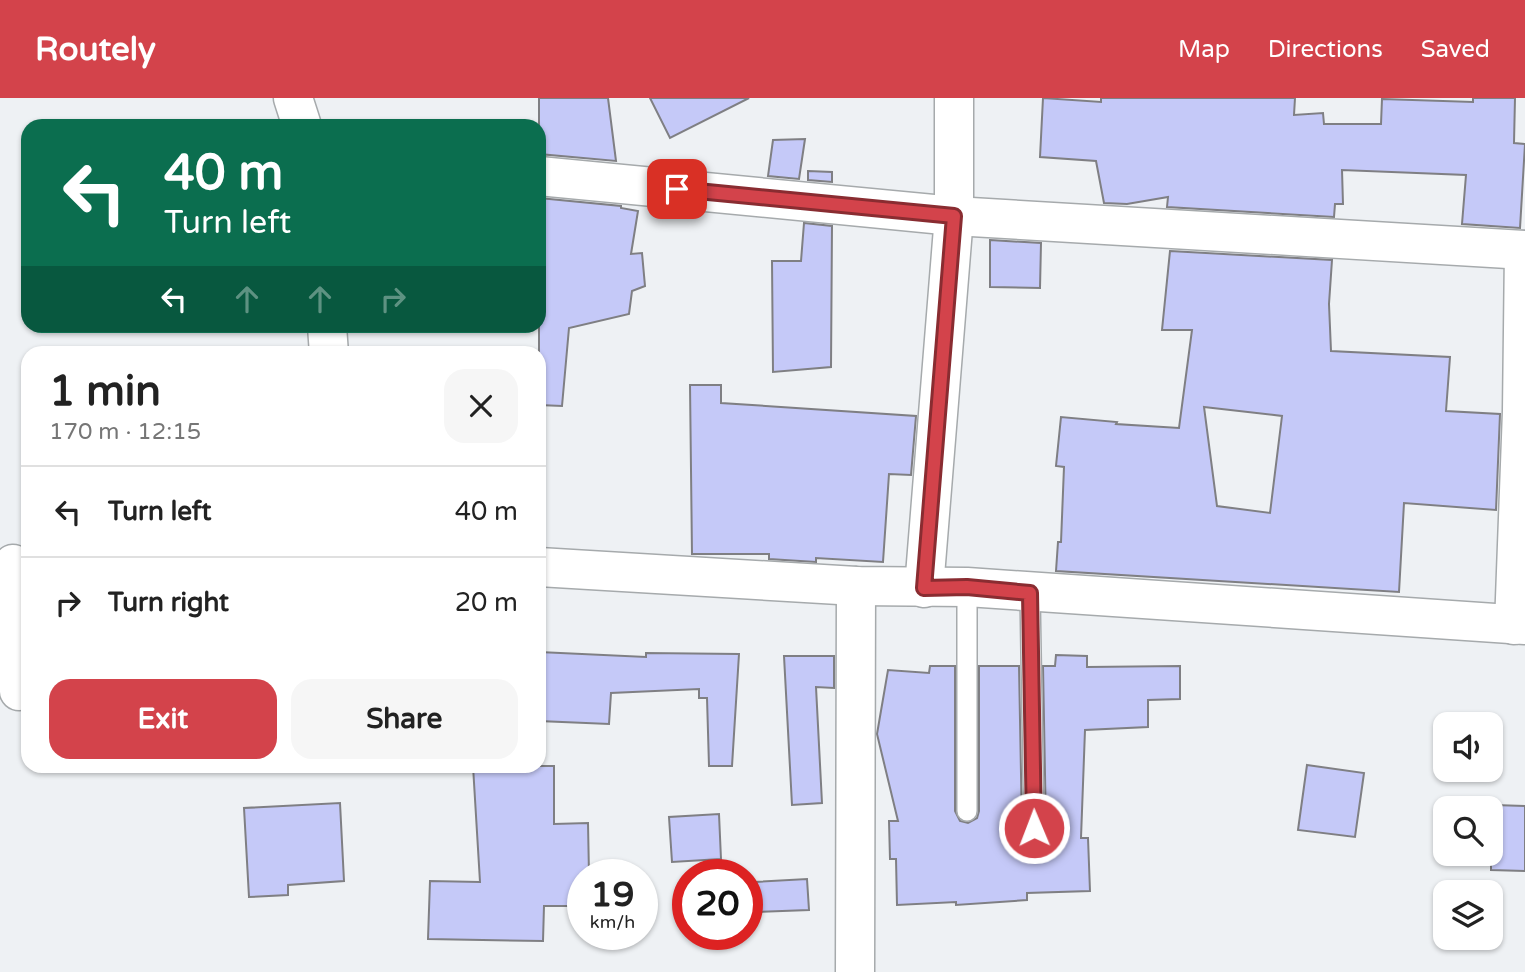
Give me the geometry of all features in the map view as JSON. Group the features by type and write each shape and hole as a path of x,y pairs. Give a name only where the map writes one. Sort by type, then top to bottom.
{"street":[{"path":"293,98 300,119"},
{"path":"924,588 954,216 954,98"},
{"path":"546,177 954,216 1525,250 1519,625 967,587 856,586 546,567"},
{"path":"14,564 19,691"},
{"path":"855,972 856,586"}],"lane":[{"path":"967,587 967,811"},
{"path":"1030,593 1034,828"}],"building":[{"path":"539,98 608,98 616,161 546,155 546,119 539,119"},
{"path":"650,98 749,98 670,138"},
{"path":"1043,98 1101,102 1101,98 1295,98 1294,115 1323,113 1324,124 1381,124 1382,99 1473,102 1473,98 1515,98 1514,143 1525,144 1520,228 1462,224 1466,175 1342,170 1343,204 1335,204 1334,217 1167,207 1168,197 1127,204 1104,203 1096,161 1040,157"},
{"path":"805,139 799,179 768,176 773,140"},
{"path":"808,171 832,172 832,182 808,180"},
{"path":"546,199 621,206 638,211 631,254 642,253 645,286 632,291 629,314 569,328 562,406 546,405 546,346 539,346 539,333 546,333"},
{"path":"804,223 832,226 831,367 773,372 772,261 801,261"},
{"path":"990,240 1041,243 1040,288 990,287"},
{"path":"1170,251 1332,260 1329,304 1331,351 1450,357 1446,411 1500,414 1496,510 1404,503 1399,592 1056,571 1058,542 1061,542 1064,467 1056,466 1061,417 1179,428 1192,330 1162,330","holes":["1204,407 1282,416 1270,513 1217,506"]},
{"path":"690,385 721,385 721,403 916,416 911,475 889,474 883,562 816,558 816,562 769,559 769,554 692,554"},
{"path":"546,652 646,657 646,653 739,654 732,766 709,766 707,698 699,698 699,689 611,693 609,724 546,721"},
{"path":"1056,655 1087,656 1087,667 1180,666 1180,699 1148,700 1148,727 1085,730 1081,838 1088,838 1090,891 1027,893 1027,900 956,905 956,902 897,905 896,859 890,859 889,821 898,821 877,734 888,670 929,673 930,666 955,666 955,811 960,821 968,823 977,818 979,811 979,666 1019,666 1022,828 1028,838 1035,840 1044,834 1046,828 1043,666 1055,666"},
{"path":"784,656 834,656 834,688 816,687 822,803 792,805"},
{"path":"1307,765 1364,773 1355,837 1298,830"},
{"path":"546,766 554,766 554,824 588,823 589,859 567,859 567,906 544,906 543,941 428,939 430,881 480,882 473,773 546,773"},
{"path":"340,803 344,881 288,885 288,895 249,897 244,808"},
{"path":"1503,805 1525,806 1525,871 1491,870 1491,866 1503,866"},
{"path":"719,814 721,859 672,859 672,862 669,817"},
{"path":"807,879 809,910 763,912 763,882"}],"route":[{"path":"677,189 954,216 924,588 967,587 1030,593 1034,828"}]}
